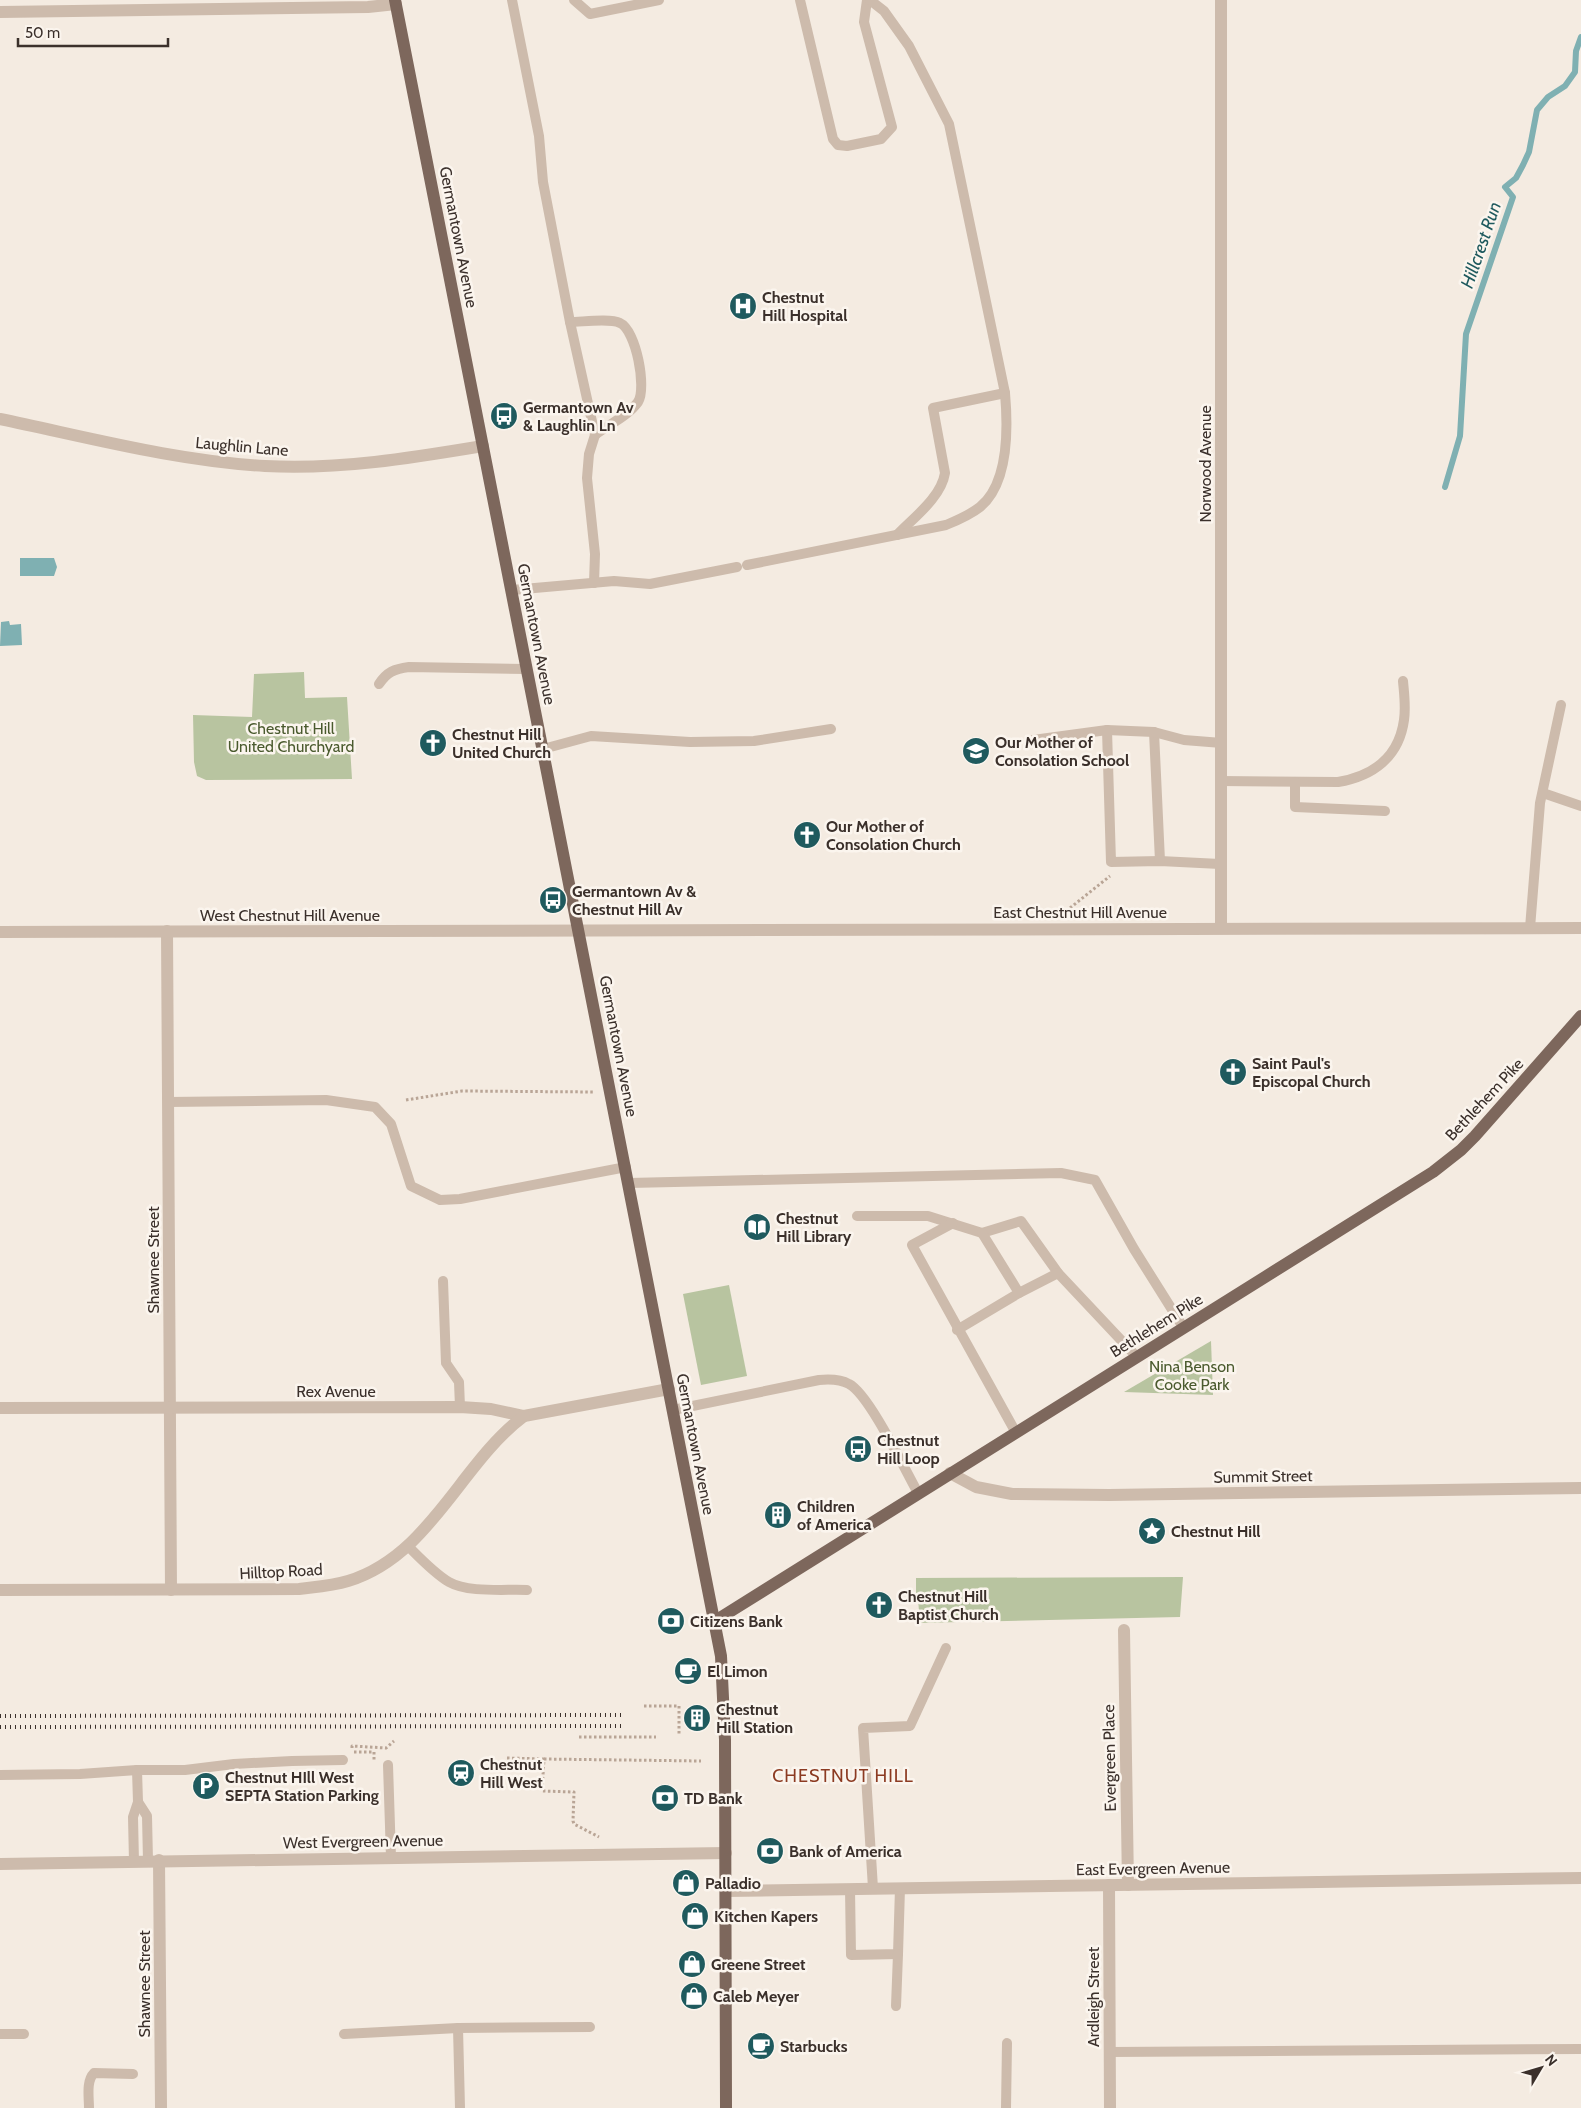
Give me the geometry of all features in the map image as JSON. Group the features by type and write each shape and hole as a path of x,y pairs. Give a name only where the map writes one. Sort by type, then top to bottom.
{"main road":[{"name":"Germantown Avenue","path":"395,2 721,1656 724,1688 726,1853 726,2108"},
{"name":"Bethlehem Pike","path":"715,1621 1449,1160 1475,1136 1581,1016"}],"street":[{"name":"Norwood Avenue","path":"1220,0 1221,928"},
{"path":"0,12 368,7 395,2"},
{"name":"Laughlin Lane","path":"0,419 184,457 265,466 352,465 483,446"},
{"name":"East Chestnut Hill Avenue","path":"579,930 1581,928"},
{"name":"West Chestnut Hill Avenue","path":"0,932 579,930"},
{"name":"Shawnee Street","path":"167,931 171,1590"},
{"name":"Rex Avenue","path":"0,1408 460,1406 491,1409 524,1416 669,1389"},
{"name":"Hilltop Road","path":"0,1590 299,1589 325,1586 362,1576 381,1566 408,1546 503,1433 524,1416"},
{"name":"Summit Street","path":"950,1473 976,1487 1012,1494 1109,1495 1581,1488"},
{"name":"Evergreen Place","path":"1124,1630 1128,1885"},
{"name":"West Evergreen Avenue","path":"0,1864 154,1860 726,1853"},
{"name":"Shawnee Street","path":"154,1860 161,2108"},
{"name":"East Evergreen Avenue","path":"726,1891 1581,1878"},
{"name":"Ardleigh Street","path":"1109,1885 1110,2108"}],"lane":[{"path":"512,0 539,136 543,182 570,322 595,435 589,454 587,478 595,554 594,583"},
{"path":"574,0 590,14 659,0"},
{"path":"512,590 625,581 650,584 946,525 982,506 998,479 1007,428 1005,393 948,124 909,46 884,11 868,0 864,22 892,127 881,139 838,146 832,139 800,0"},
{"path":"570,322 620,323 626,328 633,340 642,388 639,400 631,410 595,435"},
{"path":"896,535 943,483 945,473 933,408 1005,393"},
{"path":"379,684 386,674 394,669 409,667 527,669"},
{"path":"1220,781 1338,782 1368,774 1392,752 1400,737 1404,719 1403,680"},
{"path":"1530,928 1530,908 1543,793 1560,705"},
{"path":"543,749 591,736 690,742 754,741 831,728"},
{"path":"1033,740 1107,730 1154,732 1184,740 1222,743"},
{"path":"1107,730 1111,862 1160,861 1220,864"},
{"path":"1154,732 1160,861"},
{"path":"1294,782 1295,807 1385,811"},
{"path":"1543,793 1581,806"},
{"path":"168,1102 326,1100 375,1107 391,1124 411,1186 440,1200 460,1199 626,1167"},
{"path":"629,1183 1061,1173 1094,1180 1134,1249 1183,1327"},
{"path":"856,1216 928,1216 982,1233 1021,1221 1058,1274 1136,1356"},
{"path":"953,1224 912,1246 957,1330 1015,1431"},
{"path":"982,1233 1018,1293"},
{"path":"957,1330 1018,1293 1058,1274"},
{"path":"443,1281 446,1363 459,1382 460,1406"},
{"path":"673,1410 819,1380 841,1380 850,1384 866,1402 918,1493"},
{"path":"408,1546 432,1569 451,1583 466,1588 527,1590"},
{"path":"873,1888 863,1728 910,1726 946,1648"},
{"path":"0,1774 80,1774 138,1770 185,1770 234,1764 343,1760"},
{"path":"388,1765 391,1857"},
{"path":"134,1862 133,1817 138,1802 138,1770"},
{"path":"138,1802 147,1816 154,1860"},
{"path":"896,2006 900,1888"},
{"path":"850,1889 851,1955 898,1954"},
{"path":"344,2034 458,2028 590,2026"},
{"path":"458,2028 460,2108"},
{"path":"0,2034 24,2034"},
{"path":"1006,2108 1007,2043"},
{"path":"1110,2052 1581,2049"},
{"path":"89,2108 89,2083 90,2077 94,2073 133,2074"}],"path":[{"path":"1070,908 1128,862"},
{"path":"406,1100 462,1091 611,1092"},
{"path":"644,1706 679,1706 678,1736"},
{"path":"579,1737 656,1737"},
{"path":"388,1765 374,1766 374,1752 351,1752 352,1746 386,1748 394,1741"},
{"path":"506,1758 701,1761"},
{"path":"544,1759 542,1791 574,1792 574,1824 599,1837"}],"green space":[{"name":"Chestnut Hill United Churchyard","path":"304,672 305,698 347,697 352,779 206,780 197,776 194,762 193,715 252,717 254,674"},
{"path":"729,1285 747,1376 701,1385 683,1294"},
{"name":"Nina Benson Cooke Park","path":"1211,1341 1213,1395 1124,1392"},
{"path":"1183,1577 1180,1617 917,1623 916,1612 919,1611 918,1599 916,1599 916,1578"}],"water":[{"path":"20,558 54,558 57,567 54,576 20,576"},
{"path":"9,621 10,625 21,624 22,645 0,646 1,622"}],"waterway":[{"name":"Hillcrest Run","path":"1445,487 1460,436 1466,334 1513,197 1505,187 1516,178 1529,152 1537,110 1548,97 1565,86 1575,72 1576,51 1581,37"}],"railway":[{"path":"0,1716 622,1715"},
{"path":"0,1727 622,1726"}],"place":[{"name":"Chestnut Hill Hospital","path":"743,306"},
{"name":"Germantown Av & Laughlin Ln","path":"504,416"},
{"name":"Chestnut Hill United Church","path":"433,743"},
{"name":"Our Mother of Consolation School","path":"976,751"},
{"name":"Our Mother of Consolation Church","path":"807,835"},
{"name":"Germantown Av & Chestnut Hill Av","path":"553,900"},
{"name":"Saint Paul's Episcopal Church","path":"1233,1072"},
{"name":"Chestnut Hill Library","path":"757,1227"},
{"name":"Chestnut Hill Loop","path":"858,1449"},
{"name":"Children of America","path":"778,1515"},
{"name":"Chestnut Hill","path":"1152,1531"},
{"name":"Chestnut Hill Baptist Church","path":"879,1605"},
{"name":"Citizens Bank","path":"671,1621"},
{"name":"El Limon","path":"688,1671"},
{"name":"Chestnut Hill Station","path":"697,1718"},
{"name":"Chestnut Hill West","path":"461,1773"},
{"name":"Chestnut HIll West SEPTA Station Parking","path":"206,1786"},
{"name":"TD Bank","path":"665,1798"},
{"name":"Bank of America","path":"770,1851"},
{"name":"Palladio","path":"686,1883"},
{"name":"Kitchen Kapers","path":"695,1916"},
{"name":"Greene Street","path":"692,1964"},
{"name":"Caleb Meyer","path":"694,1996"},
{"name":"Starbucks","path":"761,2046"}],"district":[{"name":"CHESTNUT HILL","path":"843,1776"}]}
